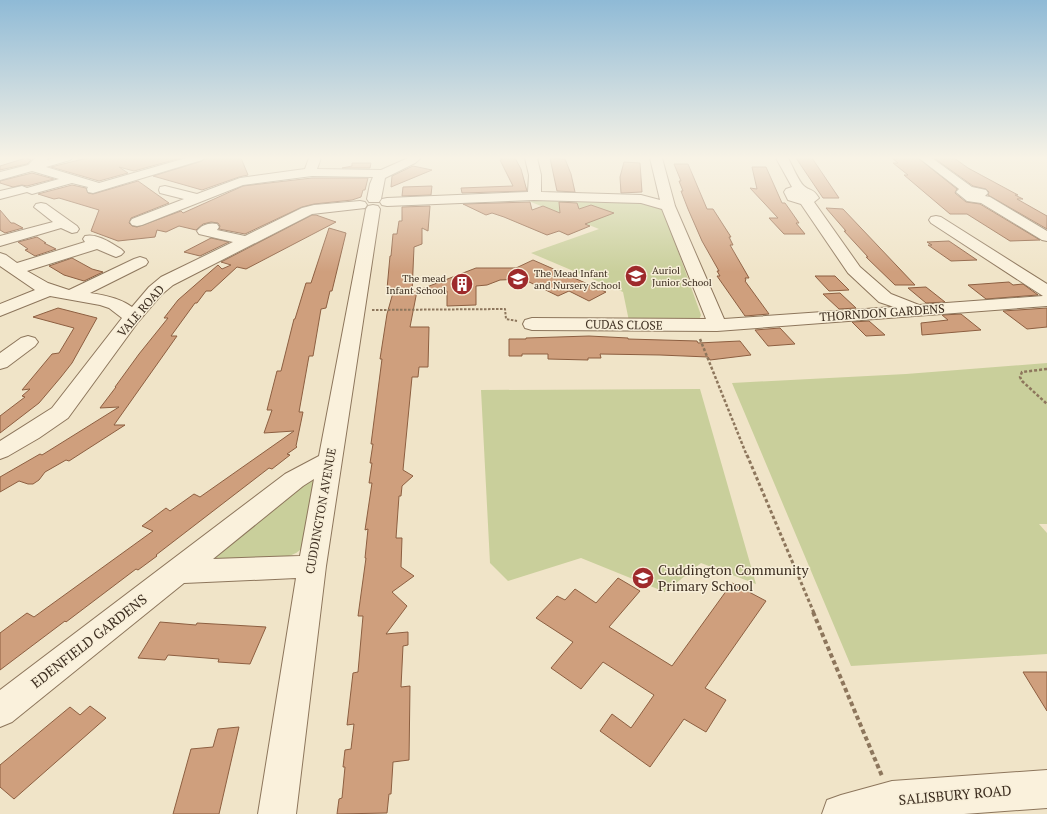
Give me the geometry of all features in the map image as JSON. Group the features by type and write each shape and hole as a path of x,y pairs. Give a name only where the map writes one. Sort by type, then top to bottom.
{"street":[{"path":"0,241 70,227 40,206 31,196"},
{"path":"188,196 196,198"},
{"path":"138,222 201,196"},
{"name":"CUDDINGTON AVENUE","path":"277,814 312,566 375,196"},
{"name":"VALE ROAD","path":"5,443 50,421 60,413 132,318 155,291 167,281 299,215 314,209 456,199 534,196 666,200"},
{"path":"665,196 717,325"},
{"path":"804,196 844,259 882,306"},
{"path":"969,196 972,198 985,200 1047,237"},
{"path":"936,220 1047,292"},
{"path":"212,227 204,232 246,241"},
{"path":"16,269 94,241 134,259 71,295"},
{"path":"0,258 49,290 106,302 127,311 132,318"},
{"path":"0,311 49,290"},
{"path":"106,302 155,291"},
{"name":"THORNDON GARDENS","path":"717,325 882,306 922,310 1047,301"},
{"name":"CUDAS CLOSE","path":"532,324 717,325"},
{"path":"0,363 28,342"},
{"name":"EDENFIELD GARDENS","path":"0,711 294,480 330,460"},
{"path":"178,572 312,566"},
{"name":"SALISBURY ROAD","path":"841,814 892,800 1047,789"}],"path":[{"path":"355,310 505,309 506,319 532,324"},
{"path":"695,326 720,391 892,800"},
{"path":"1047,369 1022,372 1020,377 1022,381 1047,404"}],"green space":[{"name":"Auriol Junior School","path":"526,200 639,203 663,209 701,315 699,320 629,321 623,292 531,253 599,229"},
{"path":"1047,363 1047,524 1039,524 1047,533 1047,654 851,666 732,383 906,374"},
{"path":"700,389 756,584 701,563 665,592 581,558 508,581 490,563 481,390"},
{"path":"308,480 314,480 317,483 303,548 287,557 215,559 212,556"}],"building":[{"path":"44,196 159,196 169,203 131,218 129,223 132,226 137,227 181,211 183,213 221,196 361,196 352,200 314,204 302,207 245,234 219,229 220,226 218,223 211,222 203,224 196,230 179,226 166,232 157,230 155,237 118,241 91,231 99,210 59,198 54,199"},
{"path":"683,196 702,196 707,209 713,209 731,237 729,237 733,245 730,245 749,278 745,278 745,281 769,314 745,316 717,276 720,276 717,271 719,271 702,241"},
{"path":"757,196 779,196 782,203 785,203 799,223 796,223 805,234 784,234 769,218 778,218"},
{"path":"822,196 838,196 839,198 823,198"},
{"path":"929,196 959,196 966,202 980,204 1040,240 1010,241 967,214 950,214"},
{"path":"990,196 1017,196 1023,199 1017,199 1047,216 1047,229"},
{"path":"530,202 532,210 543,206 560,213 559,202 577,203 579,209 591,205 614,213 585,224 590,226 568,235 559,231 547,235 492,213 486,215 463,204"},
{"path":"430,206 428,231 422,228 422,244 414,247 412,293 417,291 410,327 429,327 428,367 419,367 418,377 412,377 403,470 413,476 402,486 401,496 399,496 396,538 402,538 401,567 414,576 392,592 407,606 386,634 408,632 408,645 403,646 401,687 410,686 409,760 393,762 391,794 389,794 387,813 337,814 339,799 342,798 345,750 351,749 354,724 347,725 353,673 358,672 363,616 358,616 366,558 368,529 365,530 372,483 369,483 373,444 371,444 382,359 380,359 387,314 394,289 387,289 393,234 397,234 399,221 402,221 402,207"},
{"path":"826,208 843,209 915,285 895,285 866,257 868,257 844,231 846,231"},
{"path":"0,210 11,223 23,228 5,233 0,230"},
{"path":"312,215 336,222 246,269 237,267 211,291 206,291 197,303 195,303 171,336 177,336 114,425 125,425 69,461 66,460 45,472 39,480 33,484 19,481 0,492 0,477 40,454 42,455 119,407 100,408 139,354 168,318 164,318 178,300 218,265 222,269 231,265 221,262"},
{"path":"329,228 346,233 332,291 330,291 326,308 321,309 313,356 309,356 299,412 303,412 297,447 287,454 290,455 272,469 269,468 156,555 157,556 138,570 136,569 0,670 0,633 27,613 34,617 153,531 142,526 166,508 170,511 194,494 200,497 294,431 264,433 272,410 267,410 277,371 281,371 294,319 306,283 311,283"},
{"path":"37,237 46,243 44,243 56,249 35,256 25,250 28,249 18,242"},
{"path":"211,238 229,242 200,256 184,252"},
{"path":"949,241 977,260 951,261 928,245 932,245 927,242"},
{"path":"72,258 92,269 103,272 84,281 64,275 49,266"},
{"name":"The mead Infant School","path":"533,260 606,292 589,301 569,291 558,296 523,279 500,280 487,285 476,286 476,305 447,306 447,291 420,292 419,290 476,268 516,268"},
{"path":"815,276 835,276 849,290 829,291"},
{"path":"1009,282 1013,285 1023,284 1038,295 986,299 968,285"},
{"path":"926,287 945,302 926,303 908,288"},
{"path":"840,293 856,308 839,309 823,294"},
{"path":"58,308 97,318 72,363 61,377 39,403 0,433 0,416 25,397 22,396 30,389 22,390 52,354 59,353 74,328 33,317"},
{"path":"1047,308 1047,327 1027,329 1003,311"},
{"path":"961,314 981,330 922,335 921,323 948,320 942,315"},
{"path":"869,321 885,335 866,336 852,322"},
{"path":"780,328 795,344 768,346 755,330"},
{"path":"589,336 697,341 698,343 740,341 751,355 710,360 708,357 660,355 600,354 601,358 588,358 588,360 548,359 548,354 522,354 522,356 509,356 509,339"},
{"path":"618,578 640,591 609,627 672,666 732,583 766,601 705,688 726,700 706,732 684,719 650,767 600,731 612,714 631,728 654,695 603,662 581,689 551,668 573,642 536,618 557,596 565,600 575,589 596,603"},
{"path":"160,622 196,625 197,623 266,627 250,664 218,662 219,659 168,655 165,660 138,658"},
{"path":"1023,672 1047,672 1047,711"},
{"path":"90,706 106,718 14,799 0,787 0,765 70,707 80,715"},
{"path":"239,727 219,814 173,814 191,749 213,747 218,729"}],"place":[{"name":"Auriol Junior School","path":"636,276"},
{"name":"The Mead Infant and Nursery School","path":"518,279"},
{"name":"The mead Infant School","path":"462,284"},
{"name":"Cuddington Community Primary School","path":"643,578"}]}
